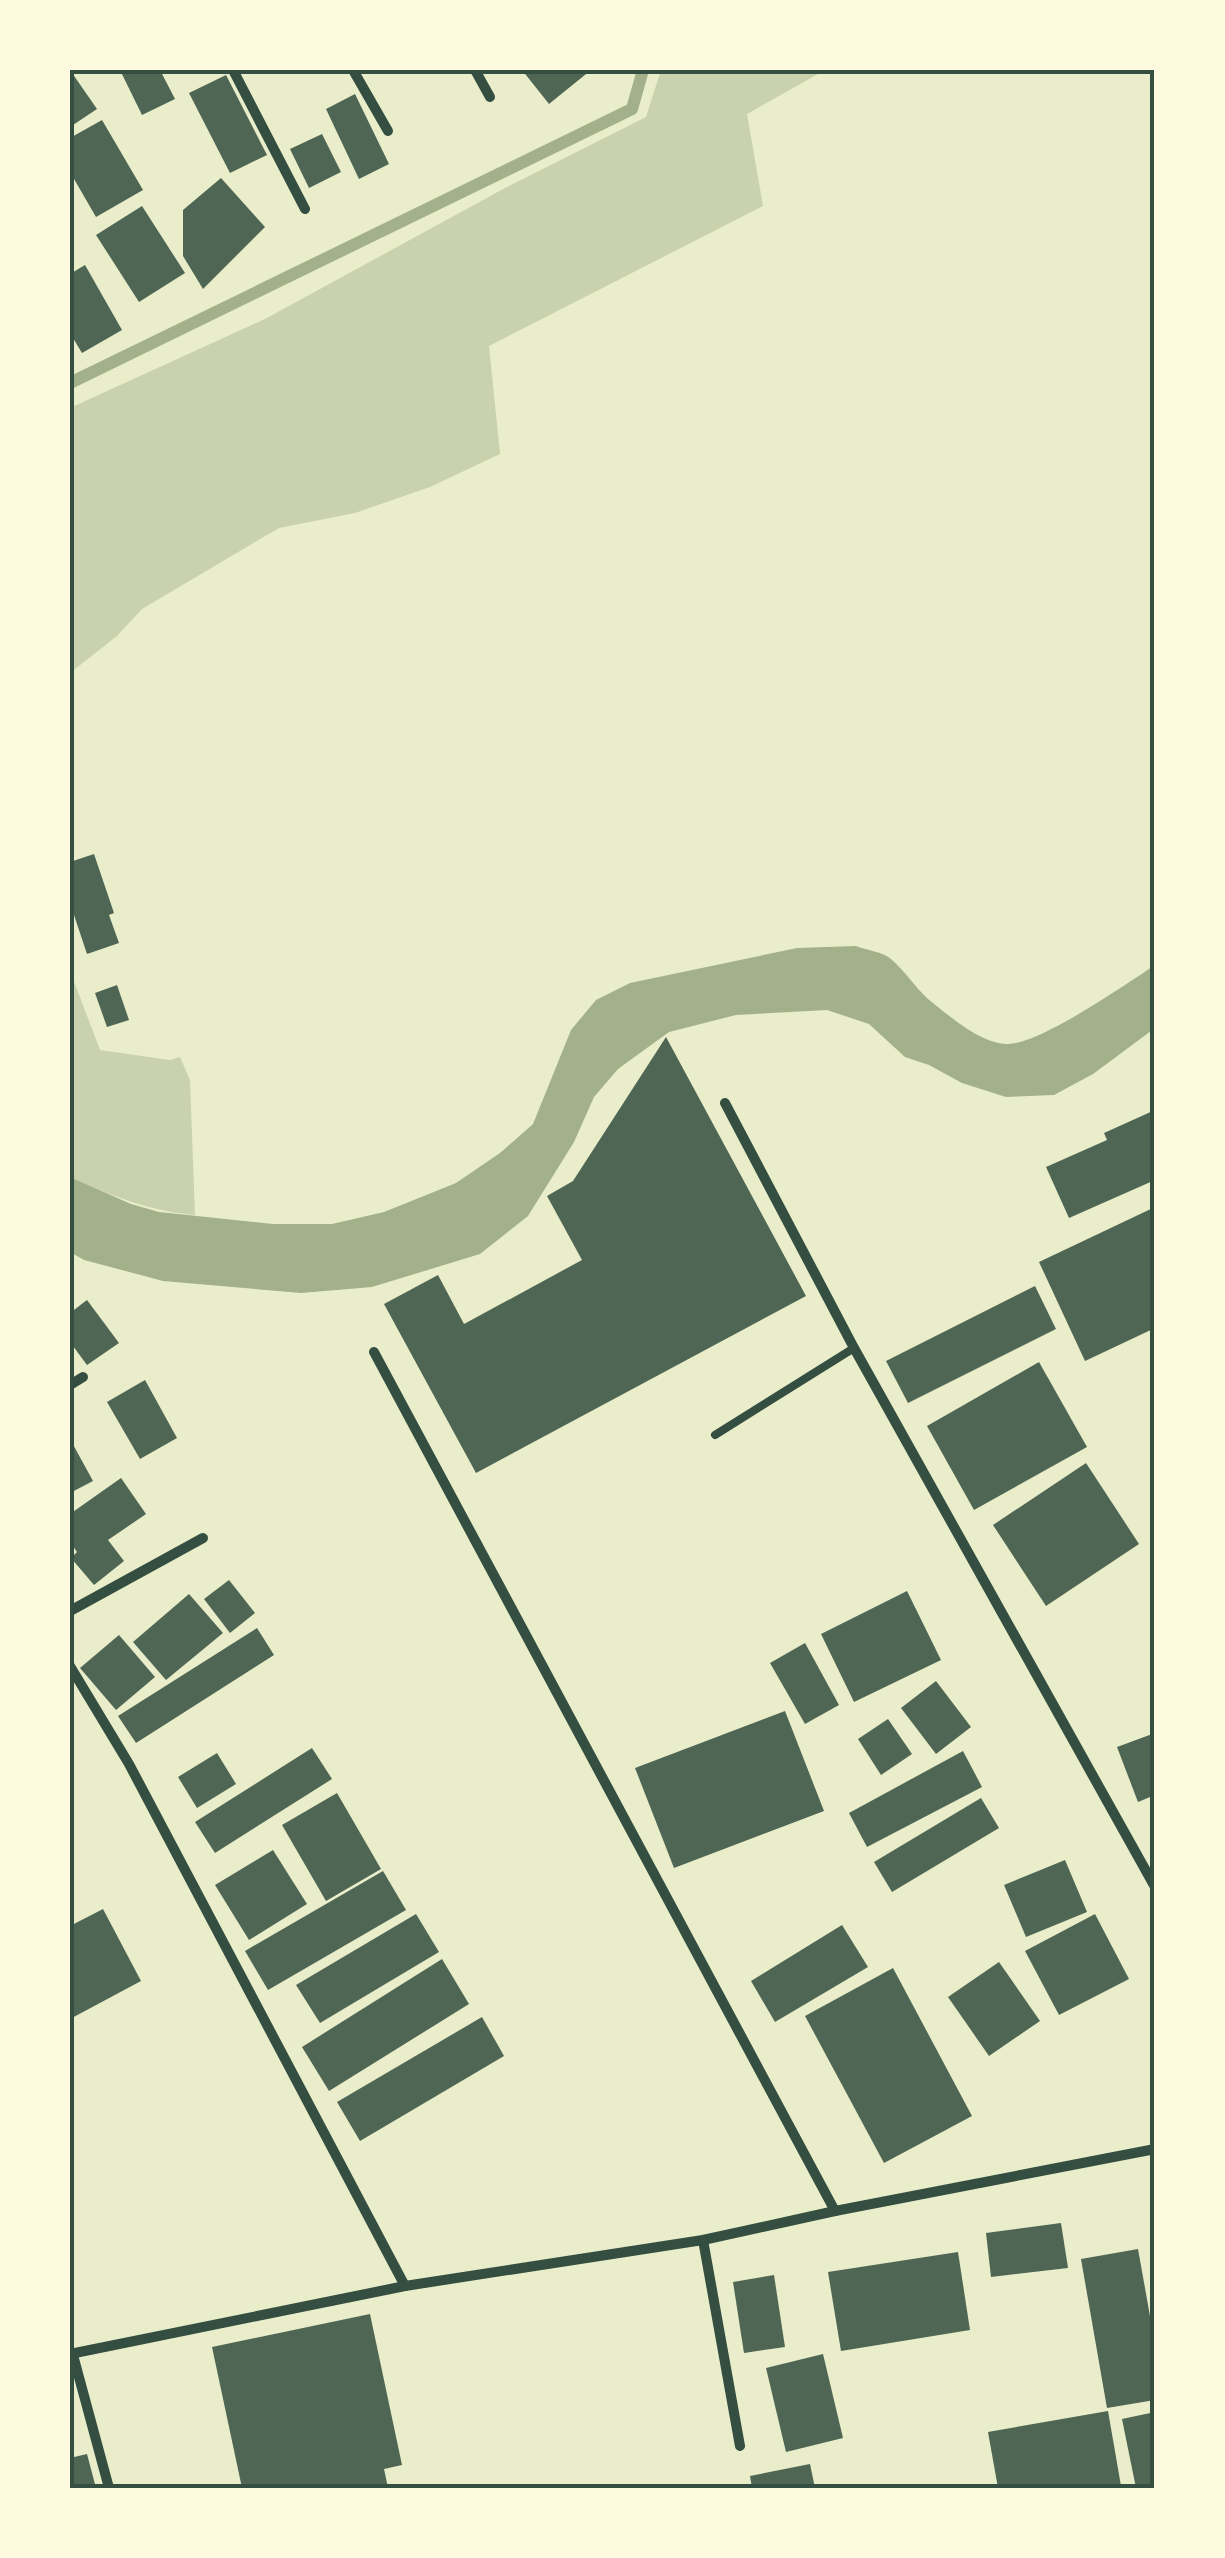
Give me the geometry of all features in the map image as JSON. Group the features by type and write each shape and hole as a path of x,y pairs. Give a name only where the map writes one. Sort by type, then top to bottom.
{"street":[{"path":"234,70 305,209"},
{"path":"354,70 388,130"},
{"path":"475,70 490,97"},
{"path":"725,1103 854,1348 1155,1887"},
{"path":"374,1352 835,2211"},
{"path":"70,1385 83,1377"},
{"path":"70,1611 202,1538"},
{"path":"70,1666 129,1764 406,2286"},
{"path":"109,2488 72,2354 406,2286 704,2240 1155,2149"},
{"path":"704,2240 740,2446"}],"lane":[{"path":"716,1435 854,1348"}],"shaded area":[{"path":"661,70 825,70 747,114 763,206 489,346 500,454 430,487 355,513 279,528 142,609 117,636 70,673 70,408 265,319 505,188 646,117"},
{"path":"856,946 891,959 928,999 965,1028 1007,1044 1040,1035 1155,965 1155,1028 1093,1074 1054,1095 1006,1097 962,1083 905,1057 869,1024 827,1010 736,1015 669,1032 618,1069 594,1097 574,1142 528,1216 480,1254 372,1287 301,1293 163,1281 84,1260 70,1252 70,1177 159,1212 273,1224 332,1224 384,1212 456,1183 533,1124 571,1030 596,1000 630,983 797,948"},
{"path":"70,971 100,1050 170,1060 180,1057 190,1080 195,1215 131,1202 70,1177"}],"building":[{"path":"70,70 97,109 70,127"},
{"path":"120,70 160,70 175,99 142,115"},
{"path":"522,70 591,70 549,104"},
{"path":"226,75 267,155 230,173 189,93"},
{"path":"355,94 389,164 359,179 326,109"},
{"path":"102,120 143,190 96,217 70,172 70,138"},
{"path":"322,134 341,172 309,188 290,149"},
{"path":"221,178 265,227 203,289 183,256 183,210"},
{"path":"142,206 185,273 139,302 96,235"},
{"path":"85,265 122,330 82,353 70,333 70,274"},
{"path":"94,854 114,913 109,915 119,943 87,954 70,903 70,862"},
{"path":"117,985 129,1020 107,1027 95,993"},
{"path":"666,1037 806,1296 476,1473 384,1304 438,1275 464,1324 582,1260 547,1196 573,1181"},
{"path":"1155,1110 1155,1180 1069,1218 1046,1167 1107,1140 1104,1133"},
{"path":"1155,1207 1155,1328 1085,1361 1039,1262"},
{"path":"1035,1286 1056,1329 908,1403 886,1361"},
{"path":"87,1300 119,1343 87,1365 70,1342 70,1313"},
{"path":"1039,1362 1087,1447 974,1510 927,1426"},
{"path":"145,1380 177,1438 140,1459 107,1402"},
{"path":"70,1439 93,1481 70,1493"},
{"path":"1086,1463 1139,1544 1046,1606 993,1525"},
{"path":"121,1478 146,1514 108,1540 124,1561 94,1585 71,1558 77,1552 70,1542 70,1514"},
{"path":"229,1580 255,1613 230,1633 204,1599"},
{"path":"907,1591 941,1660 854,1702 821,1634"},
{"path":"189,1594 223,1633 166,1680 133,1642"},
{"path":"257,1628 274,1655 136,1743 118,1716"},
{"path":"119,1635 155,1677 116,1710 80,1668"},
{"path":"805,1643 839,1705 805,1724 770,1663"},
{"path":"936,1681 971,1727 936,1754 901,1708"},
{"path":"785,1711 824,1811 674,1868 635,1768"},
{"path":"888,1719 912,1754 881,1775 858,1739"},
{"path":"1155,1733 1155,1795 1138,1802 1117,1747"},
{"path":"312,1748 332,1779 215,1853 195,1822"},
{"path":"963,1751 982,1787 867,1847 849,1813"},
{"path":"217,1753 236,1784 197,1808 178,1777"},
{"path":"337,1793 381,1869 326,1901 282,1825"},
{"path":"981,1798 999,1828 892,1892 874,1862"},
{"path":"273,1850 307,1904 249,1940 215,1885"},
{"path":"1065,1860 1087,1912 1026,1937 1004,1885"},
{"path":"383,1871 406,1910 268,1990 245,1951"},
{"path":"103,1909 141,1981 70,2019 70,1926"},
{"path":"416,1914 439,1952 320,2023 296,1985"},
{"path":"1095,1914 1129,1979 1059,2015 1025,1951"},
{"path":"842,1925 868,1967 775,2022 751,1981"},
{"path":"442,1959 469,2004 329,2091 302,2047"},
{"path":"999,1962 1040,2021 989,2056 948,1997"},
{"path":"893,1968 972,2116 884,2163 805,2016"},
{"path":"482,2017 504,2056 360,2141 337,2102"},
{"path":"1061,2223 1068,2268 991,2277 986,2233"},
{"path":"1138,2249 1155,2344 1155,2400 1107,2408 1081,2259"},
{"path":"958,2252 970,2330 841,2351 828,2272"},
{"path":"774,2275 785,2347 744,2353 733,2282"},
{"path":"370,2314 402,2465 384,2469 388,2488 242,2488 212,2347"},
{"path":"823,2354 843,2438 786,2452 766,2368"},
{"path":"1108,2411 1121,2486 998,2488 988,2432"},
{"path":"1155,2412 1155,2488 1136,2488 1122,2419"},
{"path":"87,2454 96,2488 70,2488 70,2458"},
{"path":"810,2464 815,2488 752,2488 750,2476"}],"waterway":[{"path":"70,383 632,109 643,70"}]}
